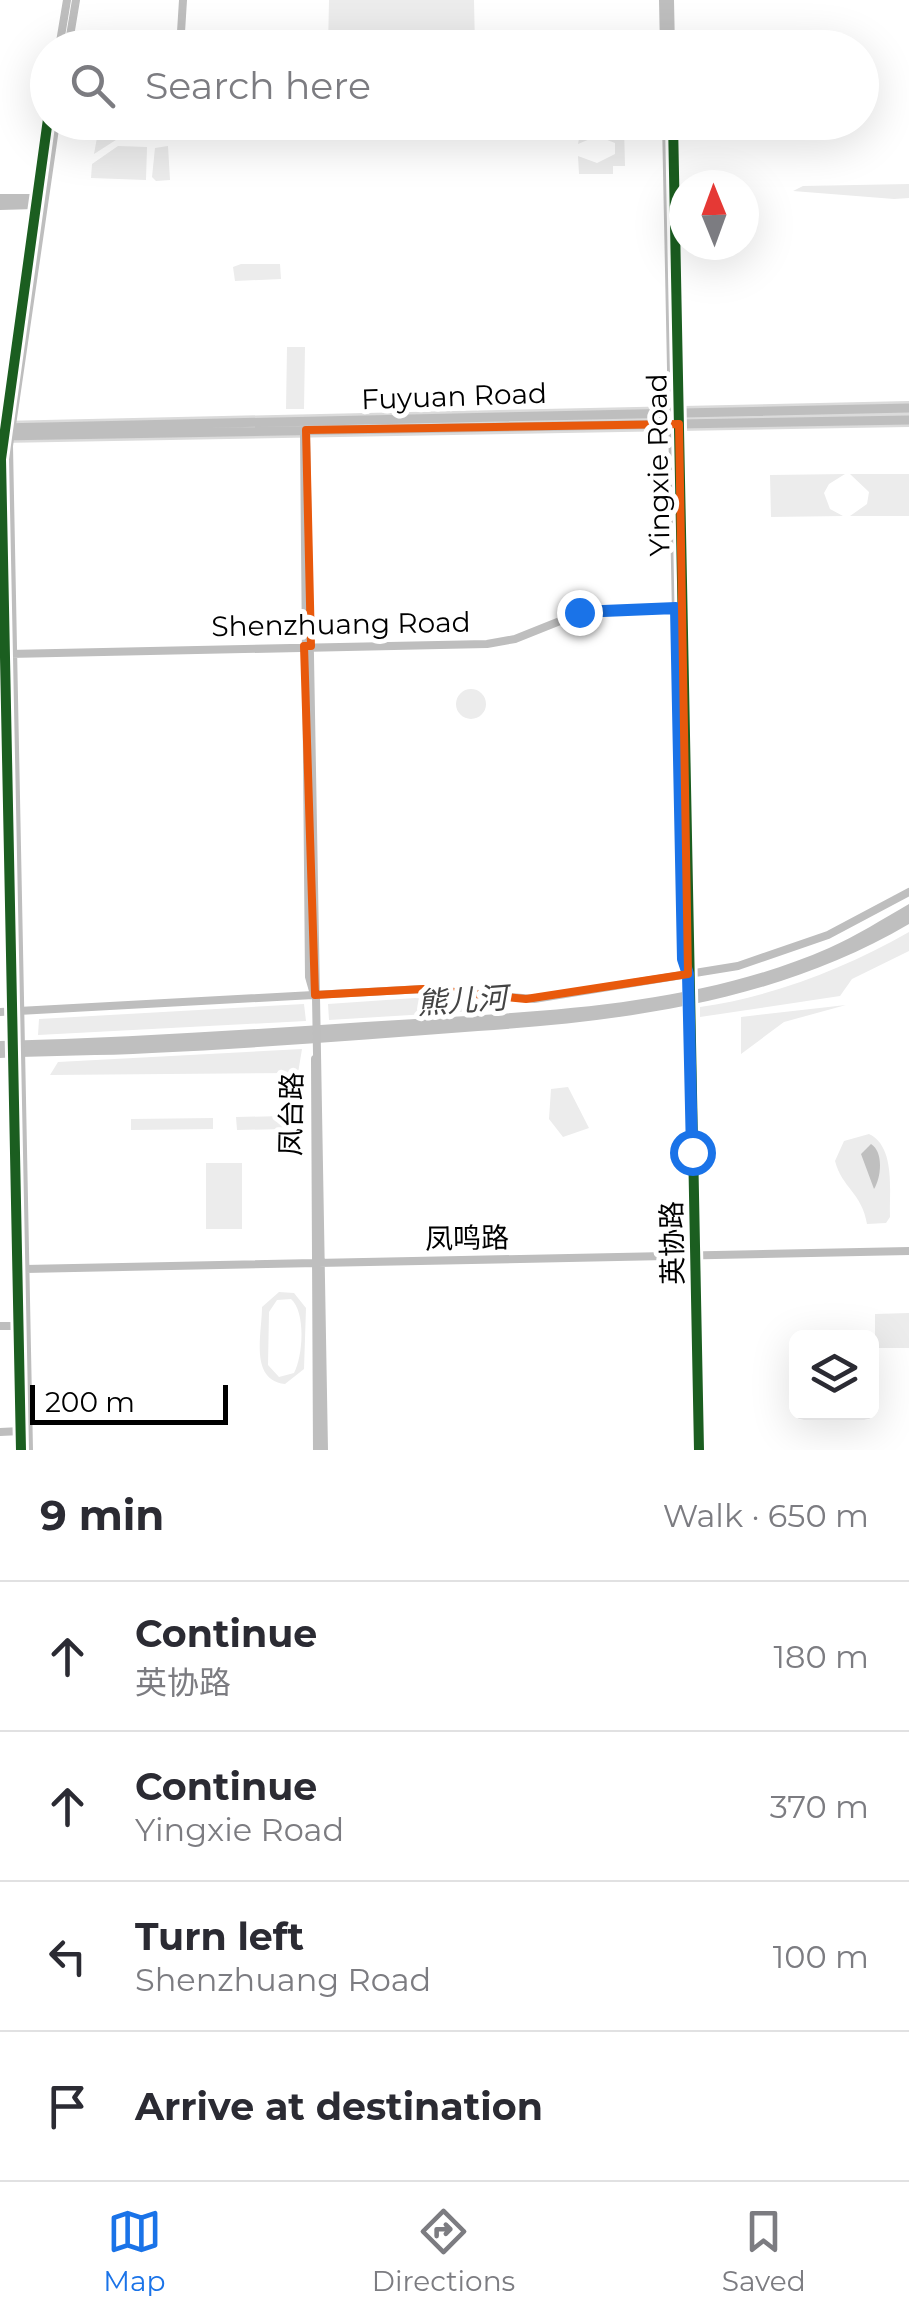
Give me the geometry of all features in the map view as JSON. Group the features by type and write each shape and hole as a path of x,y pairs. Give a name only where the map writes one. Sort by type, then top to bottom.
{"main road":[{"name":"Fuyuan Road","path":"4,432 909,408"},
{"name":"Fuyuan Road","path":"4,432 909,420"}],"street":[{"path":"62,30 66,0"},
{"path":"71,30 76,0"},
{"path":"181,30 182,0"},
{"path":"667,0 668,30"},
{"path":"40,201 46,140"},
{"path":"25,1450 25,1269 6,654 4,432 52,140"},
{"name":"Yingxie Road","path":"669,140 683,959 688,978"},
{"path":"0,202 40,201"},
{"name":"Yingxie Road","path":"676,424 688,978"},
{"name":"凤台路","path":"306,430 301,447 308,646 309,978 314,995 316,1055 312,1066 320,1450"},
{"name":"Shenzhuang Road","path":"6,654 487,644 515,639 593,609 676,608"},
{"path":"0,1014 423,989 526,1000 688,978 738,966 816,940 909,892"},
{"name":"英协路","path":"688,978 699,1450"},
{"path":"17,1067 18,1326 25,1450"},
{"name":"凤鸣路","path":"25,1269 909,1251"},
{"path":"0,1326 18,1326"},
{"path":"0,1432 21,1432"}],"highlighted area":[{"path":"679,424 688,974 526,999 423,989 315,995 304,646 311,646 306,430"}],"shaded area":[{"path":"329,0 474,0 475,30 328,30"},
{"path":"97,140 116,140 94,154"},
{"path":"607,140 624,140 625,166 613,166 613,174 579,174 578,156 597,163 615,154 615,143"},
{"path":"118,146 147,147 146,180 91,178 92,164"},
{"path":"168,146 170,180 156,181 152,177 155,148"},
{"path":"909,184 909,198 894,199 793,191 803,186"},
{"path":"280,264 281,279 235,281 233,267"},
{"path":"287,347 305,347 304,409 286,409"},
{"path":"845,474 829,484 824,493 830,509 843,516 771,517 770,475"},
{"path":"850,474 909,474 909,516 850,516 867,504 869,492"},
{"path":"471,689 482,693 486,704 482,715 471,719 460,715 456,704 460,693"},
{"path":"909,904 909,924 808,972 700,1003 645,1013 534,1027 315,1043 0,1058 0,1041 541,1011 659,996 774,969 839,943"},
{"path":"909,932 909,951 852,979 840,996 700,1017 700,1007 808,979"},
{"path":"415,998 509,1005 509,1009 329,1020 328,1004"},
{"path":"304,1004 306,1021 38,1035 39,1019"},
{"path":"846,1005 784,1022 741,1054 741,1017"},
{"path":"302,1049 298,1073 50,1075 58,1062"},
{"path":"568,1087 589,1128 563,1137 549,1119 551,1089"},
{"path":"284,1116 284,1129 237,1130 236,1117"},
{"path":"213,1118 213,1129 131,1130 131,1119"},
{"path":"869,1134 878,1140 887,1159 890,1217 886,1223 867,1224 861,1205 835,1161 844,1141"},
{"path":"871,1144 880,1165 874,1189 861,1154"},
{"path":"206,1163 242,1163 242,1229 206,1229"},
{"path":"279,1292 294,1293 306,1308 304,1369 285,1384 274,1381 262,1365 262,1307","holes":["291,1299 302,1334 299,1356 294,1373 279,1377 268,1365 269,1312 277,1300"]},
{"path":"909,1313 909,1348 879,1348 875,1314"}],"cycle path":[{"path":"21,1450 1,459 45,140"},
{"path":"673,140 699,1450"}],"route":[{"path":"579,612 676,608 683,959 688,974 692,1152"}],"water label":[{"name":"熊儿河","path":"462,1001"}]}
